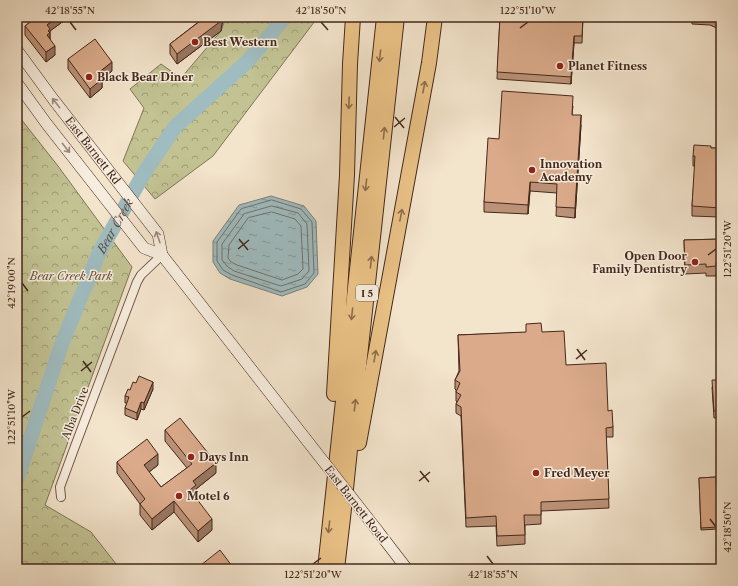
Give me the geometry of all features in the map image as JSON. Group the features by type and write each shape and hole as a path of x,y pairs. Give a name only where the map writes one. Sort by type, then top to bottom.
{"highway":[{"path":"331,502 333,406 347,175 350,64 353,17"},
{"name":"I 5","path":"325,569 384,17"},
{"name":"I 5","path":"337,569 397,17"},
{"path":"343,518 356,460 429,63 435,17"}],"main road":[{"name":"East Barnett Rd","path":"17,50 53,99 158,234 162,255 305,438"},
{"name":"East Barnett Rd","path":"17,83 46,123 144,248 162,255"},
{"name":"East Barnett Road","path":"305,438 408,569"}],"street":[{"name":"Alba Drive","path":"61,497 60,487 66,470 137,282 141,275 162,255"}],"green space":[{"path":"226,17 318,17 213,156 155,199 123,161 144,108 130,89 161,64 181,78 221,31"},
{"name":"Bear Creek Park","path":"17,114 58,166 132,267 45,505 91,532 120,569 17,569"}],"water":[{"path":"271,196 304,206 316,221 318,274 307,287 282,296 230,279 220,273 213,262 213,241 239,205"}],"building":[{"path":"37,17 57,17 47,25 50,29 48,31 50,33 47,35 55,46 46,52 25,26"},
{"path":"203,17 221,17 221,21 177,54 170,44 204,18"},
{"path":"500,17 583,17 582,36 574,36 571,77 497,72"},
{"path":"713,17 721,17 721,20"},
{"name":"Black Bear Diner","path":"95,39 112,62 98,73 102,79 90,89 68,59"},
{"name":"Innovation Academy","path":"502,91 573,96 572,115 581,115 575,208 556,207 557,184 530,182 528,205 484,202 488,138 499,139"},
{"path":"694,145 721,148 720,208 692,206 695,156 693,156"},
{"path":"721,239 721,263 716,263 716,266 706,267 706,264 685,265 684,240"},
{"name":"Fred Meyer","path":"541,323 542,332 564,331 566,365 606,363 608,411 612,410 613,427 606,428 609,499 541,502 541,515 524,515 525,535 497,536 496,516 466,518 461,407 456,404 461,395 456,392 460,383 455,380 460,371 458,335 526,332 526,324"},
{"path":"139,376 153,382 144,403 141,402 137,413 125,408 129,397 125,396 128,389 130,390 133,382 136,383"},
{"path":"712,380 721,380 721,411 714,411"},
{"path":"180,418 216,463 193,481 196,485 190,490 212,519 198,531 174,501 152,519 140,504 145,499 117,462 147,439 158,454 144,465 161,487 192,464 165,430"},
{"path":"716,477 718,527 701,528 699,478"},
{"path":"220,550 232,566 229,569 196,569"}],"waterway":[{"name":"Bear Creek","path":"277,17 279,24"},
{"name":"Bear Creek","path":"17,479 62,343 99,253 144,173 175,127 249,60 285,17"}],"place":[{"name":"Best Western","path":"195,42"},
{"name":"Planet Fitness","path":"560,66"},
{"name":"Black Bear Diner","path":"89,77"},
{"name":"Innovation Academy","path":"532,170"},
{"name":"Open Door Family Dentistry","path":"695,262"},
{"name":"Days Inn","path":"191,457"},
{"name":"Fred Meyer","path":"536,473"},
{"name":"Motel 6","path":"179,496"}]}
